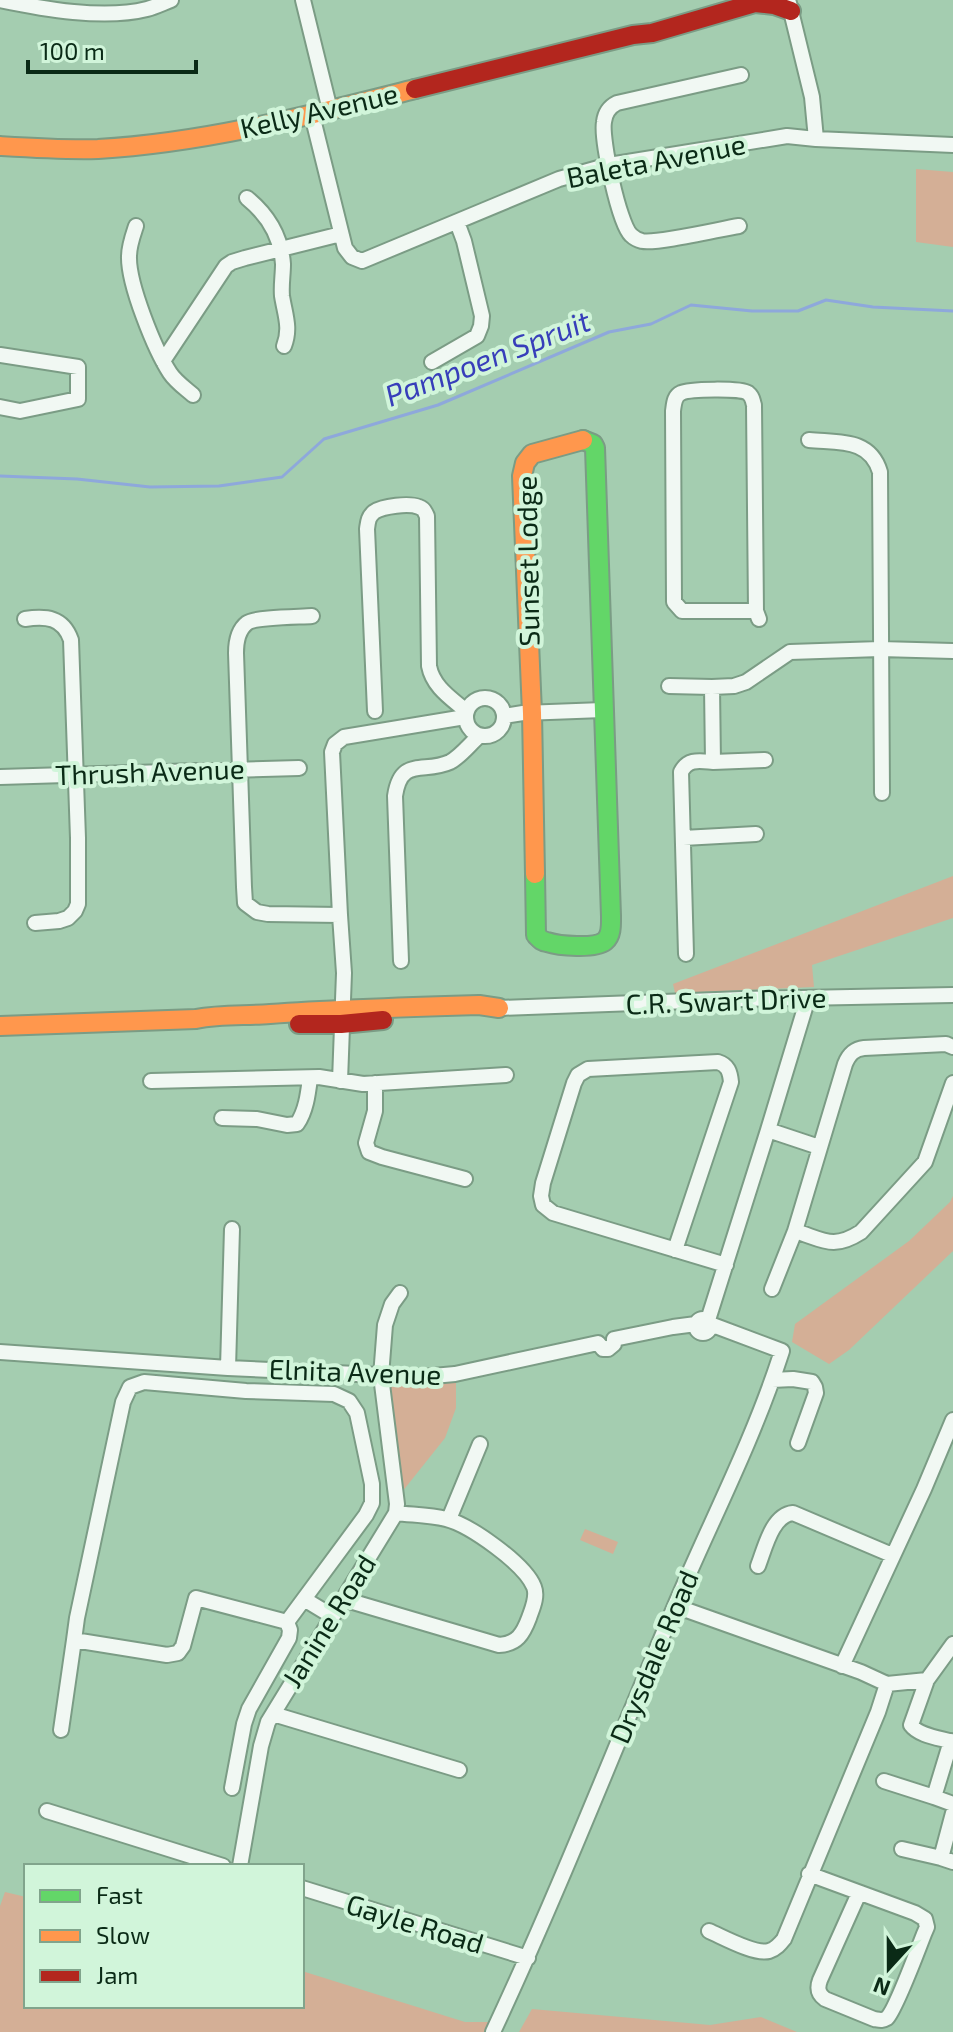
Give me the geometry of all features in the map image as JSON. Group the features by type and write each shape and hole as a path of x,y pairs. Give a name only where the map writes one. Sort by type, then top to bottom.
{"street":[{"path":"0,0 30,7 83,6 126,12 148,9 171,0"},
{"path":"163,361 226,266 341,234 303,0"},
{"name":"Kelly Avenue","path":"633,35 718,0"},
{"path":"760,1 794,7 812,97 816,139"},
{"name":"Kelly Avenue","path":"0,146 71,148 179,141 321,112 633,35 652,33 760,1"},
{"path":"739,226 659,240 642,241 630,234 623,220 609,165 603,126 604,117 617,103 741,75"},
{"name":"Baleta Avenue","path":"341,234 345,248 352,257 362,261 559,179 609,165 787,136 953,145"},
{"path":"247,198 268,219 280,249 283,269 281,288 289,325 284,346"},
{"path":"432,362 477,336 481,326 482,316 457,222"},
{"path":"136,226 129,258 131,276 152,340 177,382 193,395"},
{"path":"0,355 78,367 78,399 20,411 0,407"},
{"path":"734,389 748,393 752,398 757,615 688,612 678,609 674,602 673,411 675,398 683,392 734,389"},
{"name":"Sunset Lodge","path":"583,440 595,448 611,916 608,937 599,945 545,942 536,935 532,713 522,476 525,463 532,454 583,440"},
{"path":"809,440 857,445 872,455 880,472 882,793"},
{"path":"340,1081 344,973 332,752 335,744 344,737 466,714 474,701 487,698 499,704 504,722 497,732 486,737 479,736 469,729 466,714 430,674 427,516 421,508 411,505 382,508 369,519 367,529 375,711"},
{"path":"312,616 252,621 239,633 236,653 245,903 251,909 268,914 340,915"},
{"path":"25,619 53,618 68,631 71,640 76,774 78,904 68,918 35,923"},
{"path":"669,686 734,686 746,682 790,652 880,649 953,651"},
{"path":"712,687 713,762"},
{"path":"504,716 603,710"},
{"path":"401,961 397,786 407,770 450,762 479,736"},
{"path":"686,954 681,772 690,762 765,760"},
{"name":"Thrush Avenue","path":"0,777 299,768"},
{"path":"683,838 756,834"},
{"name":"C.R. Swart Drive","path":"0,1026 196,1019 217,1015 342,1016 479,1005 499,1008 953,995"},
{"path":"704,1323 726,1265 808,998"},
{"path":"772,1289 795,1231 845,1064 856,1049 946,1044 953,1047"},
{"path":"675,1250 731,1082 728,1068 718,1062 582,1071 574,1083 543,1183 543,1205 553,1213 675,1250 726,1265"},
{"path":"151,1081 310,1078 363,1084 506,1075"},
{"path":"222,1118 297,1124 308,1096 310,1078"},
{"path":"375,1083 375,1111 366,1143 369,1152 465,1179"},
{"path":"795,1231 835,1243 861,1232 925,1162 953,1083"},
{"path":"768,1130 819,1147"},
{"path":"228,1368 232,1229"},
{"path":"343,1599 499,1645 509,1645 524,1632 534,1601 534,1586 495,1545 449,1519 396,1513 381,1376 385,1325 392,1304 400,1293"},
{"name":"Elnita Avenue","path":"0,1352 228,1368 422,1377 455,1374 598,1343 600,1336 605,1334 614,1339 704,1323"},
{"name":"Drysdale Road","path":"493,2032 528,1958 675,1606 753,1429 782,1351 704,1323"},
{"path":"772,1380 812,1382 815,1387 816,1393 798,1443"},
{"path":"61,1730 77,1618 123,1402 130,1387 144,1382 246,1391 334,1394 354,1407 372,1484 372,1503 287,1622"},
{"path":"842,1666 953,1420"},
{"path":"449,1519 480,1444"},
{"name":"Janine Road","path":"240,1864 265,1731 396,1513"},
{"path":"758,1566 775,1526 788,1513 892,1555"},
{"path":"74,1640 167,1655 178,1653 183,1646 196,1598 287,1622"},
{"path":"304,1599 332,1616"},
{"path":"675,1606 887,1684 927,1680"},
{"path":"232,1788 245,1718 286,1645 290,1634 287,1622"},
{"path":"934,1797 952,1742 912,1727 927,1680 953,1644"},
{"path":"709,1931 753,1949 771,1951 779,1946 887,1684"},
{"path":"273,1714 459,1770"},
{"path":"884,1781 953,1804"},
{"path":"47,1811 217,1864"},
{"path":"902,1849 947,1860 953,1813"},
{"path":"809,1874 915,1913 925,1919 924,1934 895,2004 882,2020 829,2001 821,1996 818,1988 859,1893"},
{"name":"Gayle Road","path":"304,1889 528,1958"}],"shaded area":[{"path":"916,169 953,172 953,247 916,242"},
{"path":"953,876 953,918 812,965 814,987 675,993 673,984"},
{"path":"953,1196 953,1251 849,1350 829,1364 792,1342 795,1324 909,1241"},
{"path":"456,1377 456,1408 445,1438 398,1497 383,1379"},
{"path":"585,1529 618,1542 613,1554 580,1540"},
{"path":"5,1892 24,1897 24,2008 304,2008 304,1972 465,2022 491,2022 485,2032 0,2032 0,1906"},
{"path":"532,2009 710,2025 761,2017 797,2032 519,2032"}],"waterway":[{"name":"Pampoen Spruit","path":"0,476 77,479 150,487 219,486 282,477 324,439 438,405 609,332 651,324 691,305 752,311 798,311 826,300 873,307 953,311"}],"traffic: fast":[{"path":"535,874 536,935 540,939 577,946 600,944 607,939 611,916 595,448 583,440"}],"traffic: slow":[{"path":"0,146 98,149 178,141 258,126 415,89"},
{"path":"535,874 522,476 525,463 532,454 583,440"},
{"path":"0,1026 400,1007 479,1005 499,1008"}],"traffic: jam":[{"path":"415,89 633,35 652,33 765,0"},
{"path":"755,3 791,11"},
{"path":"299,1024 383,1020"}]}
